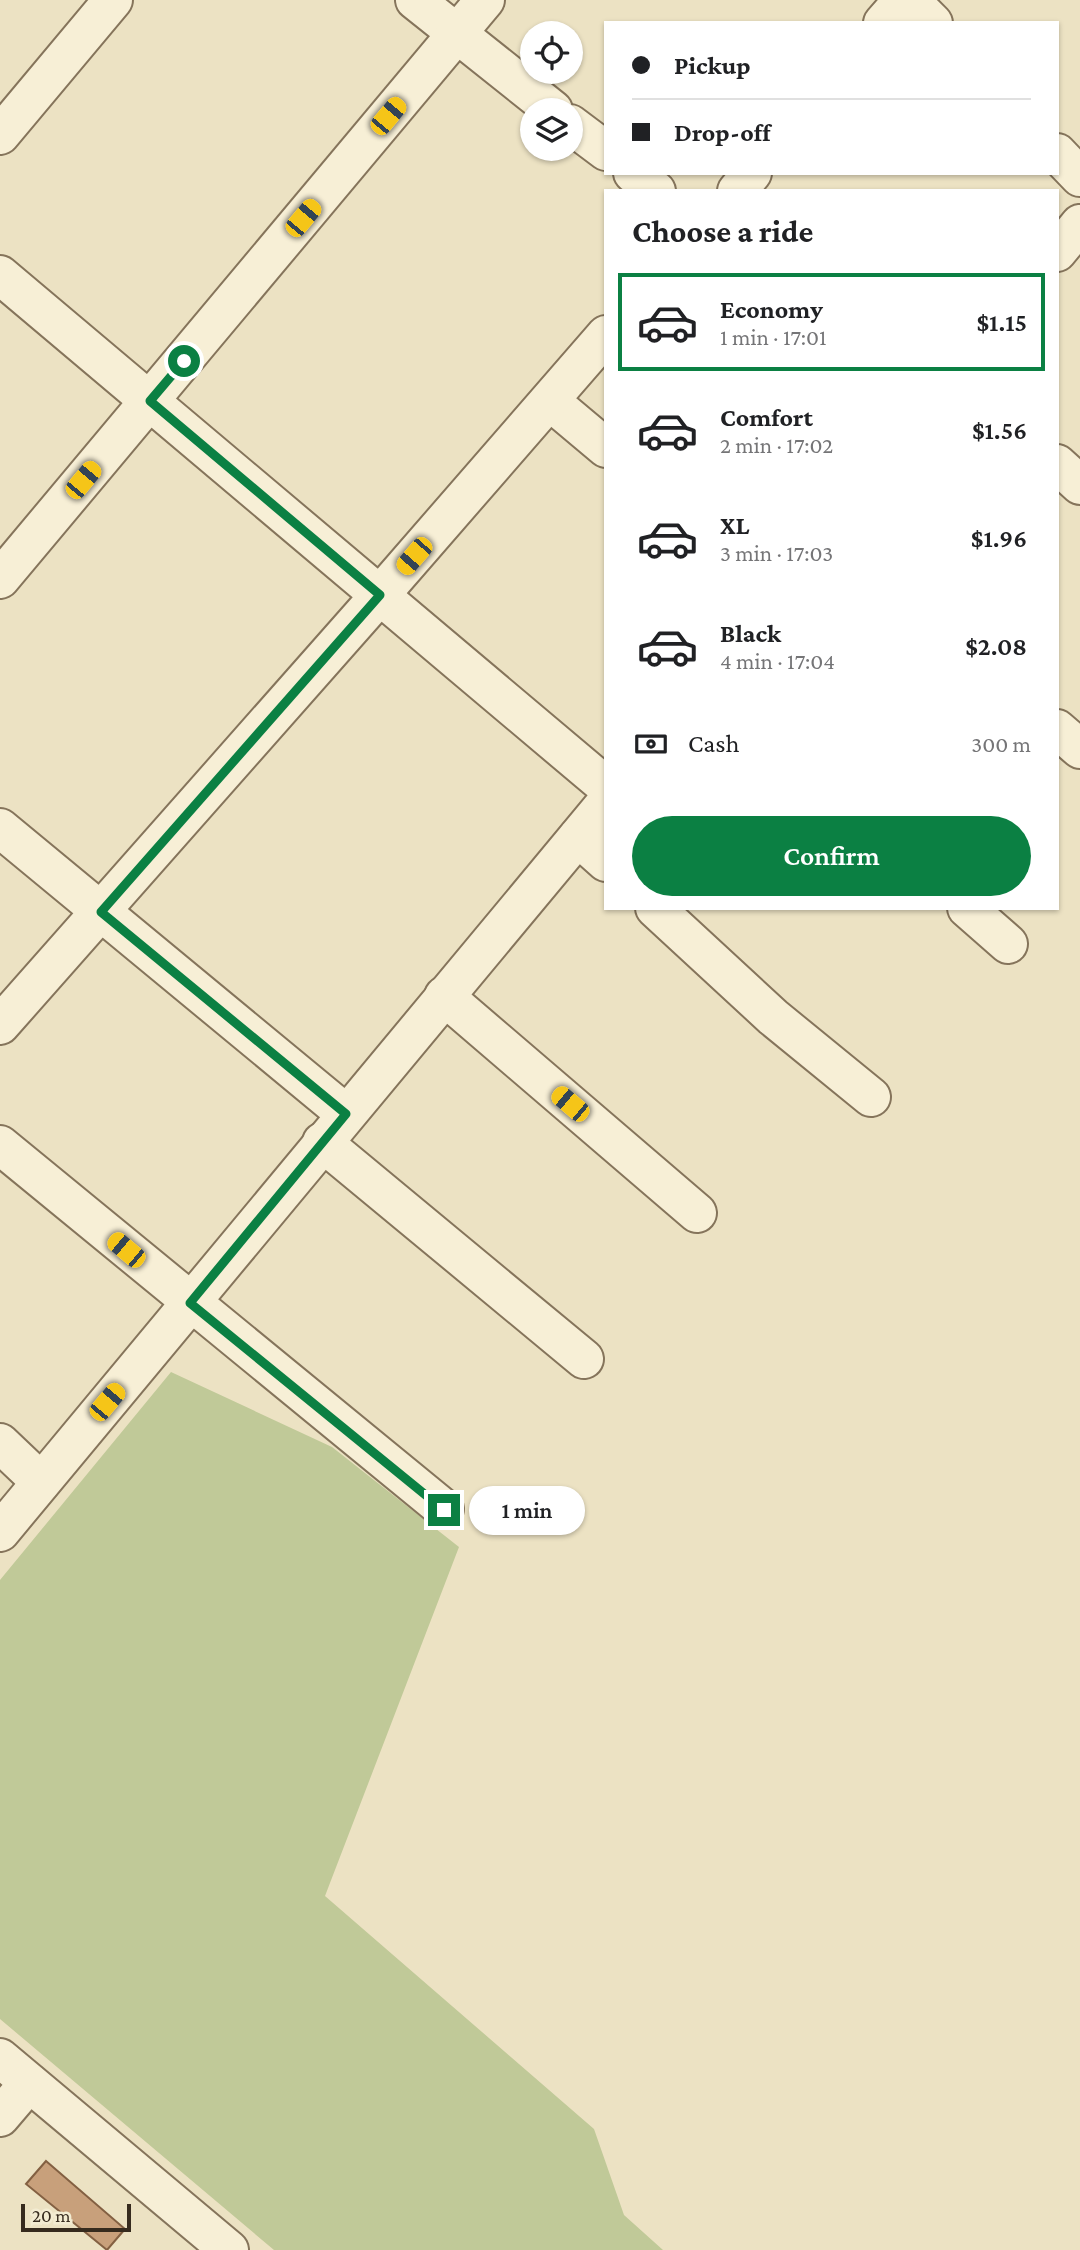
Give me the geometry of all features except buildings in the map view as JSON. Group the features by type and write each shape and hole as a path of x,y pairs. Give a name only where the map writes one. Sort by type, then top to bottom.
{"street":[{"path":"0,135 113,0"},
{"path":"415,0 538,98"},
{"path":"0,579 485,0"},
{"path":"888,21 923,8"},
{"path":"583,134 604,150"},
{"path":"1059,155 1080,177"},
{"path":"636,175 653,189"},
{"path":"739,189 750,175"},
{"path":"1059,250 1080,224"},
{"path":"0,275 604,784"},
{"path":"0,1024 604,337"},
{"path":"550,401 604,446"},
{"path":"1059,466 1080,485"},
{"path":"1059,731 1080,749"},
{"path":"0,1532 604,805"},
{"path":"0,828 101,912 584,1359"},
{"path":"578,837 604,860"},
{"path":"657,910 773,1017 871,1097"},
{"path":"969,910 1008,944"},
{"path":"443,996 697,1213"},
{"path":"0,1145 444,1510"},
{"path":"0,1443 41,1482"},
{"path":"0,2058 229,2250"},
{"path":"0,2117 29,2082"}],"green space":[{"path":"171,1372 332,1447 459,1547 325,1896 594,2129 624,2215 663,2250 274,2250 0,2019 0,1580"}],"route":[{"path":"184,361 150,401 380,595 101,912 346,1114 190,1303 444,1510"}]}
